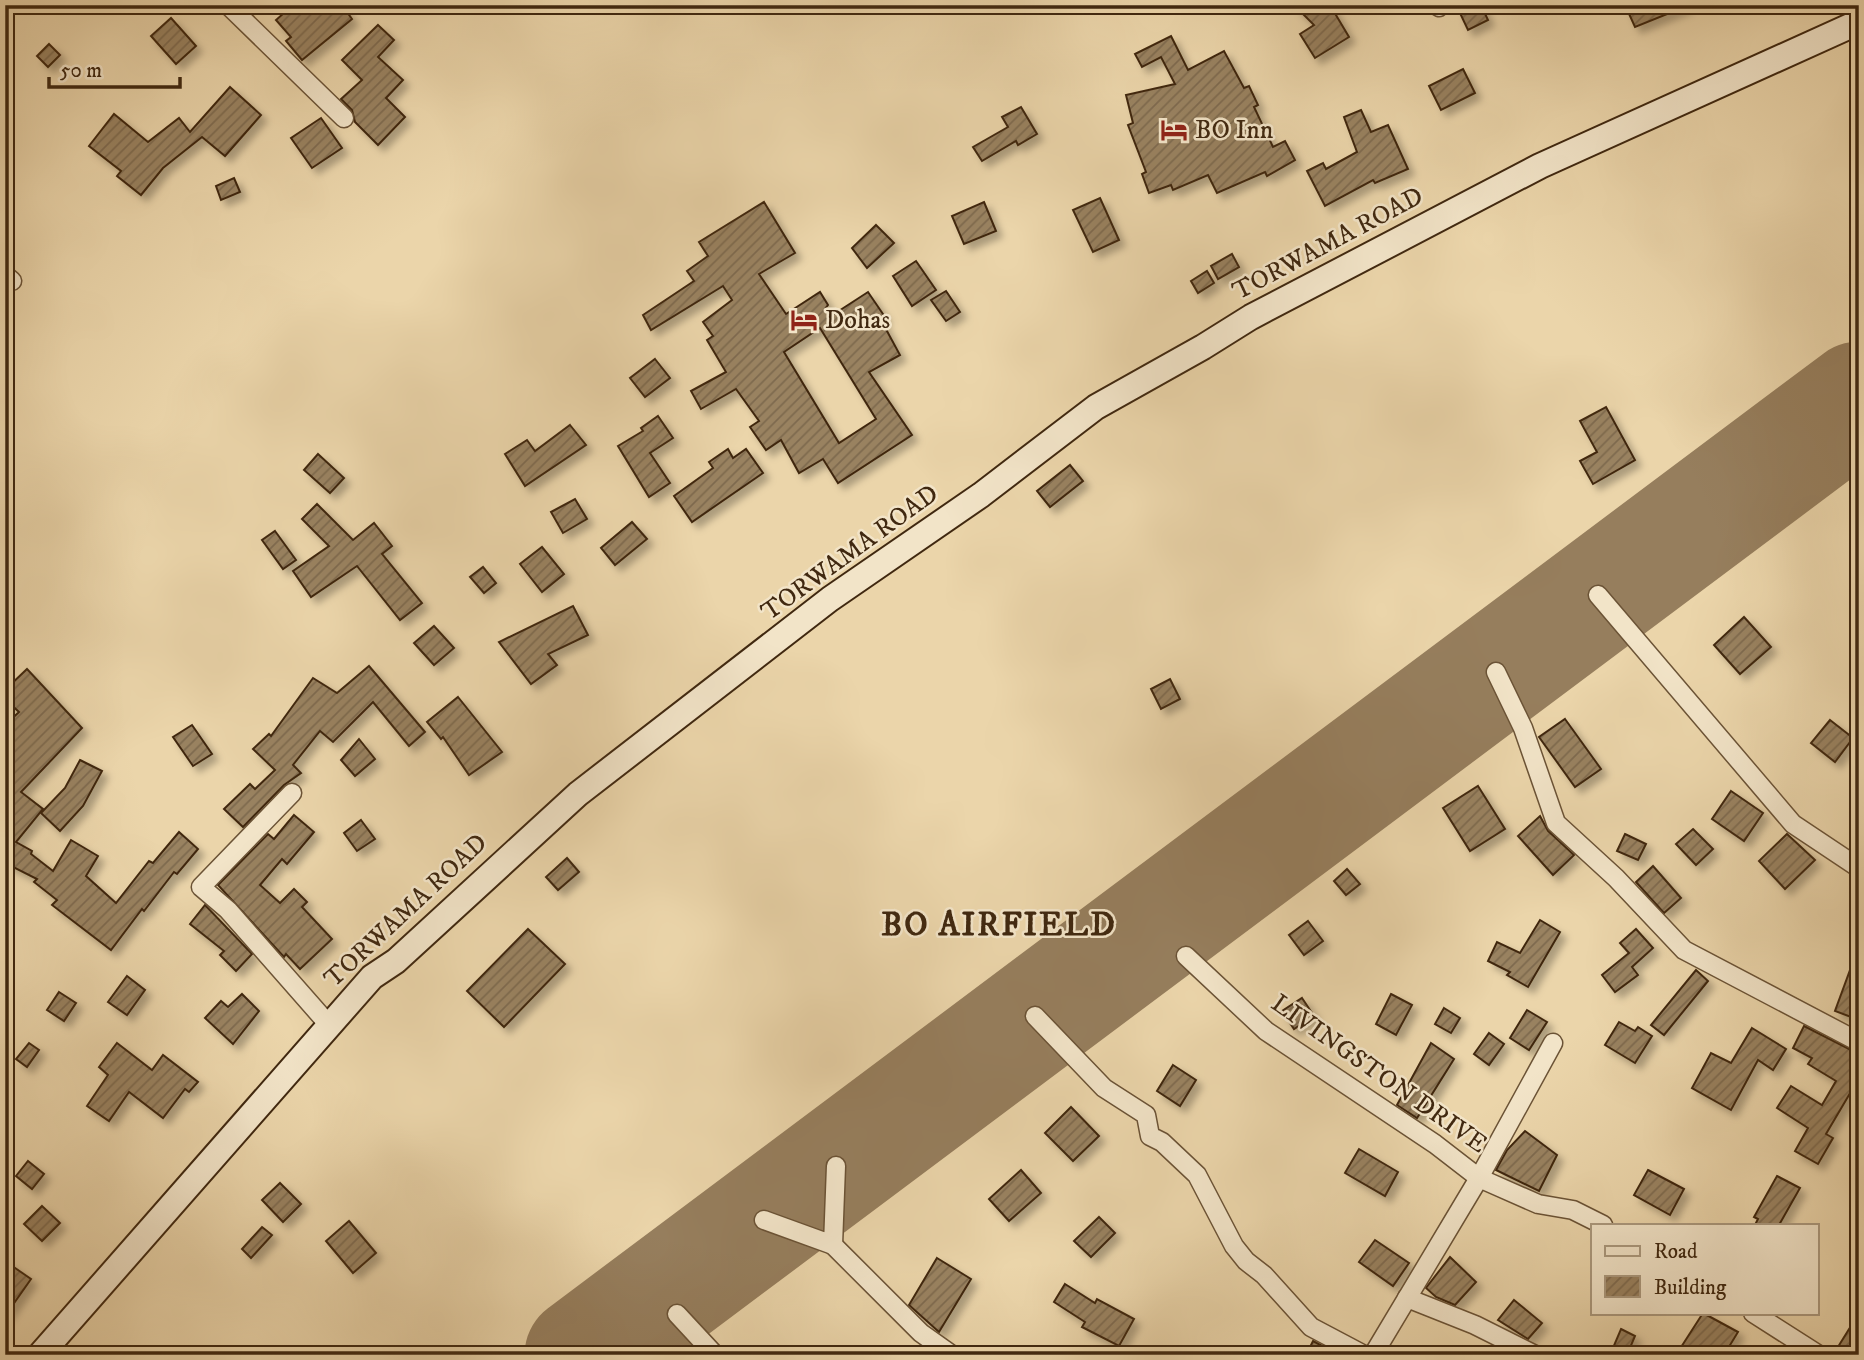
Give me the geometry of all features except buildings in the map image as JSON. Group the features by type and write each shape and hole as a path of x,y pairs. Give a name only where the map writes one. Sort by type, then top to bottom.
{"main road":[{"name":"TORWAMA ROAD","path":"40,1355 372,976 396,961 578,794 830,599 981,495 1096,407 1251,317 1540,166 1859,22"}],"street":[{"path":"228,5 344,118"},
{"path":"1598,595 1793,824 1859,868"},
{"path":"1496,671 1523,728 1556,824 1616,878 1684,950 1859,1042"},
{"path":"292,793 201,887 228,910 329,1025"},
{"name":"LIVINGSTON DRIVE","path":"1186,956 1266,1031 1435,1144 1479,1178 1538,1204 1573,1210 1601,1224"},
{"path":"1035,1016 1104,1088 1146,1115 1150,1136 1162,1142 1197,1175 1234,1246 1246,1261 1264,1275 1311,1327 1364,1355"},
{"path":"1373,1355 1479,1178 1553,1043"},
{"path":"833,1245 836,1166"},
{"path":"764,1220 833,1245 921,1333 952,1355"},
{"path":"1407,1298 1475,1325 1535,1355"},
{"path":"677,1314 715,1355"},
{"path":"1755,1314 1819,1355"}],"runway":[{"path":"583,1355 1859,400"}],"place":[{"name":"BO Inn","path":"1174,130"},
{"name":"Dohas","path":"804,320"}],"district":[{"name":"BO AIRFIELD","path":"999,925"}]}
